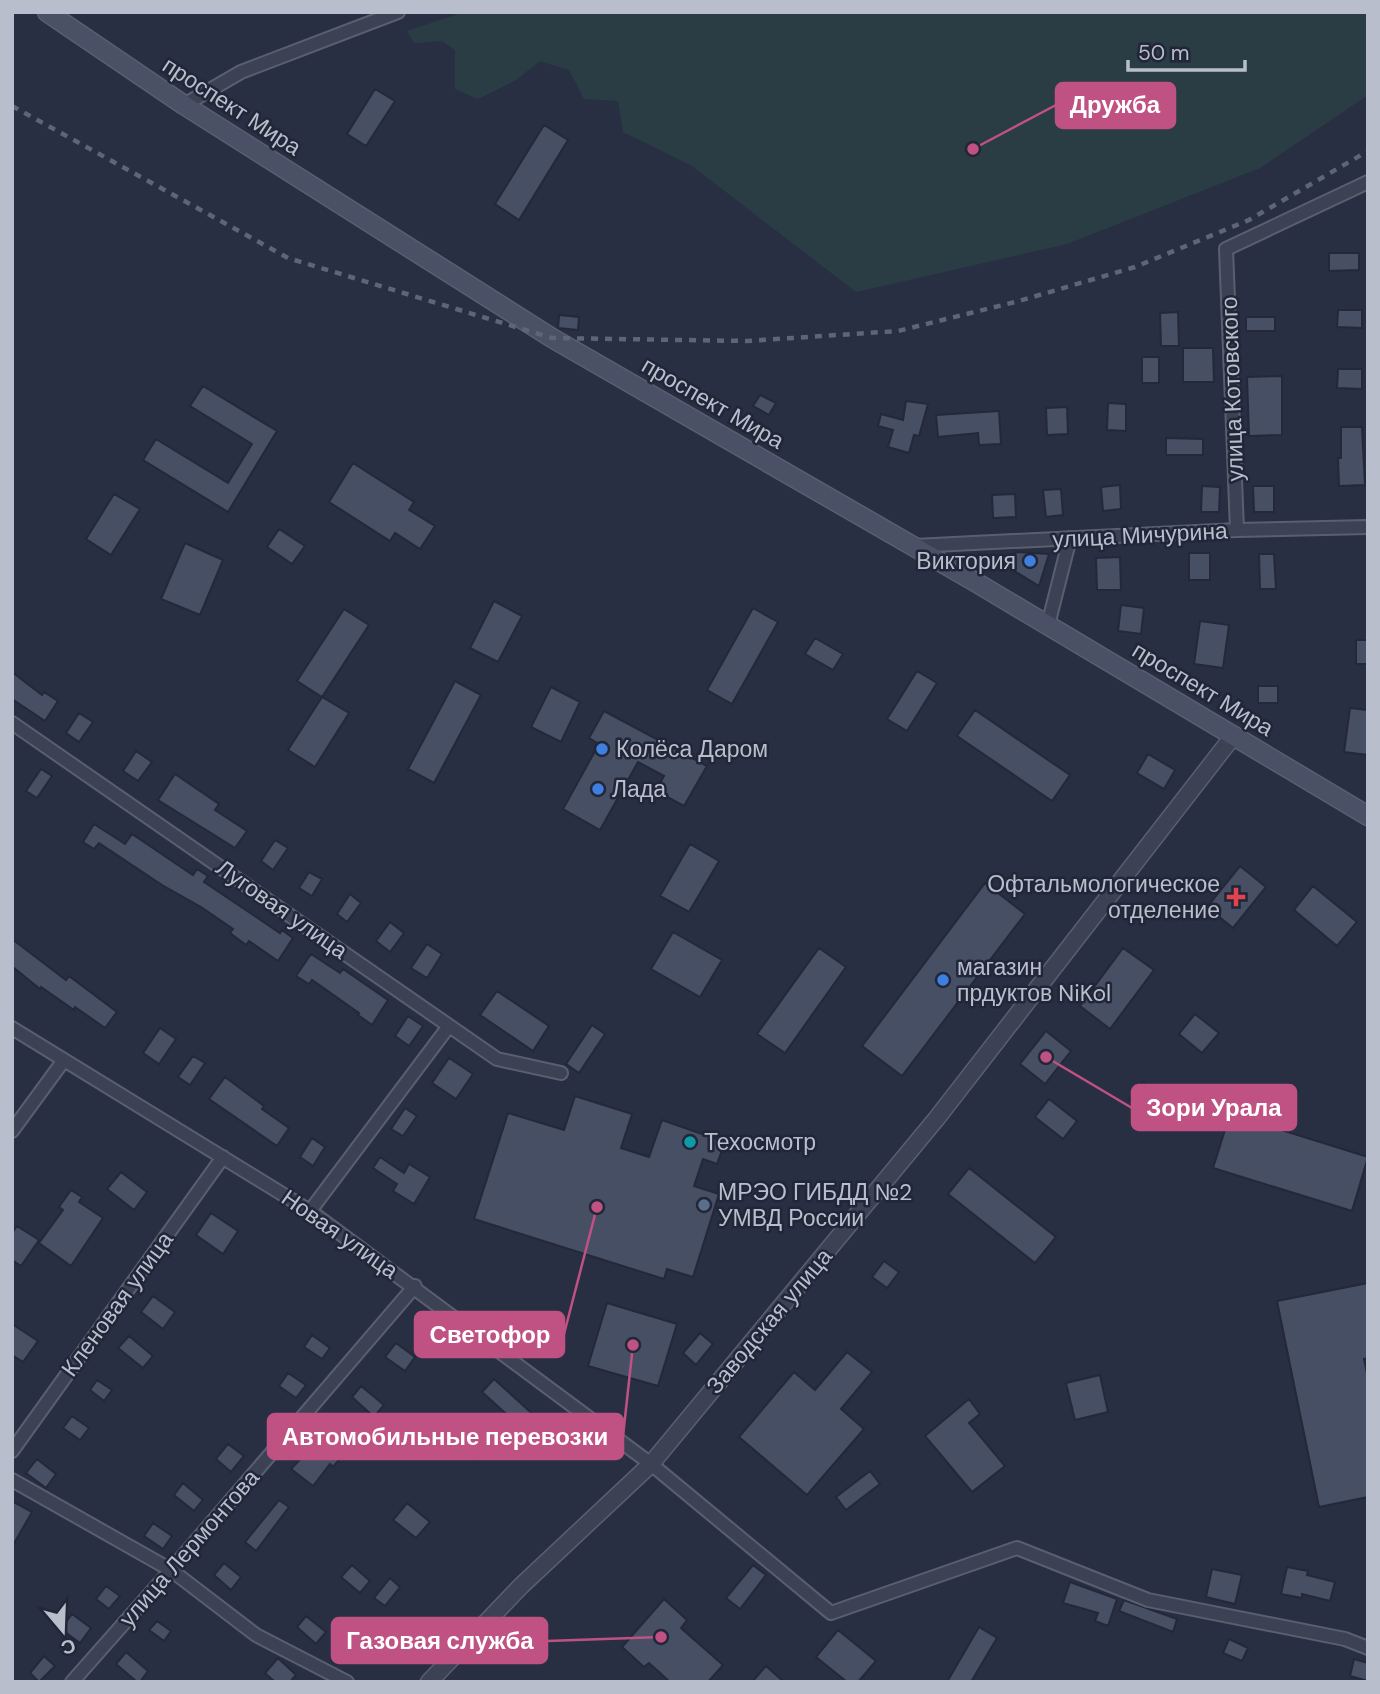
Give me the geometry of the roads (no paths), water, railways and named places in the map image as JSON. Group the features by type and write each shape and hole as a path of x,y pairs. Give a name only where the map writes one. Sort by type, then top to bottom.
{"main road":[{"name":"проспект Мира","path":"47,12 184,104 552,338 1048,625 1368,816"}],"street":[{"path":"184,104 241,72 398,12"},
{"name":"улица Котовского","path":"1237,530 1226,249 1368,182"},
{"name":"улица Мичурина","path":"913,546 1237,530 1368,527"},
{"path":"1048,625 1070,538"},
{"name":"Луговая улица","path":"12,723 497,1059 561,1073"},
{"name":"Заводская улица","path":"429,1682 521,1586 650,1464 937,1118 1234,735"},
{"path":"310,1211 449,1026"},
{"name":"Новая улица","path":"12,1028 310,1211 415,1286 650,1464 831,1613 1017,1548 1148,1600 1345,1639 1368,1648"},
{"path":"12,1131 64,1060"},
{"name":"Кленовая улица","path":"12,1451 223,1157"},
{"name":"улица Лермонтова","path":"72,1682 172,1570 415,1286"},
{"path":"12,1480 172,1570 256,1635 347,1682"}],"railway":[{"path":"12,106 288,258 552,338 747,341 898,331 1019,301 1135,267 1249,220 1368,151"}],"place":[{"name":"Дружба","path":"973,149"},
{"name":"Виктория","path":"1030,561"},
{"name":"Колёса Даром","path":"602,749"},
{"name":"Лада","path":"598,789"},
{"name":"Офтальмологическое отделение","path":"1236,897"},
{"name":"магазин прдуктов NiKol","path":"943,980"},
{"name":"Зори Урала","path":"1046,1057"},
{"name":"Техосмотр","path":"690,1142"},
{"name":"МРЭО ГИБДД №2 УМВД России","path":"704,1205"},
{"name":"Светофор","path":"597,1207"},
{"name":"Автомобильные перевозки","path":"633,1345"},
{"name":"Газовая служба","path":"661,1637"}]}
